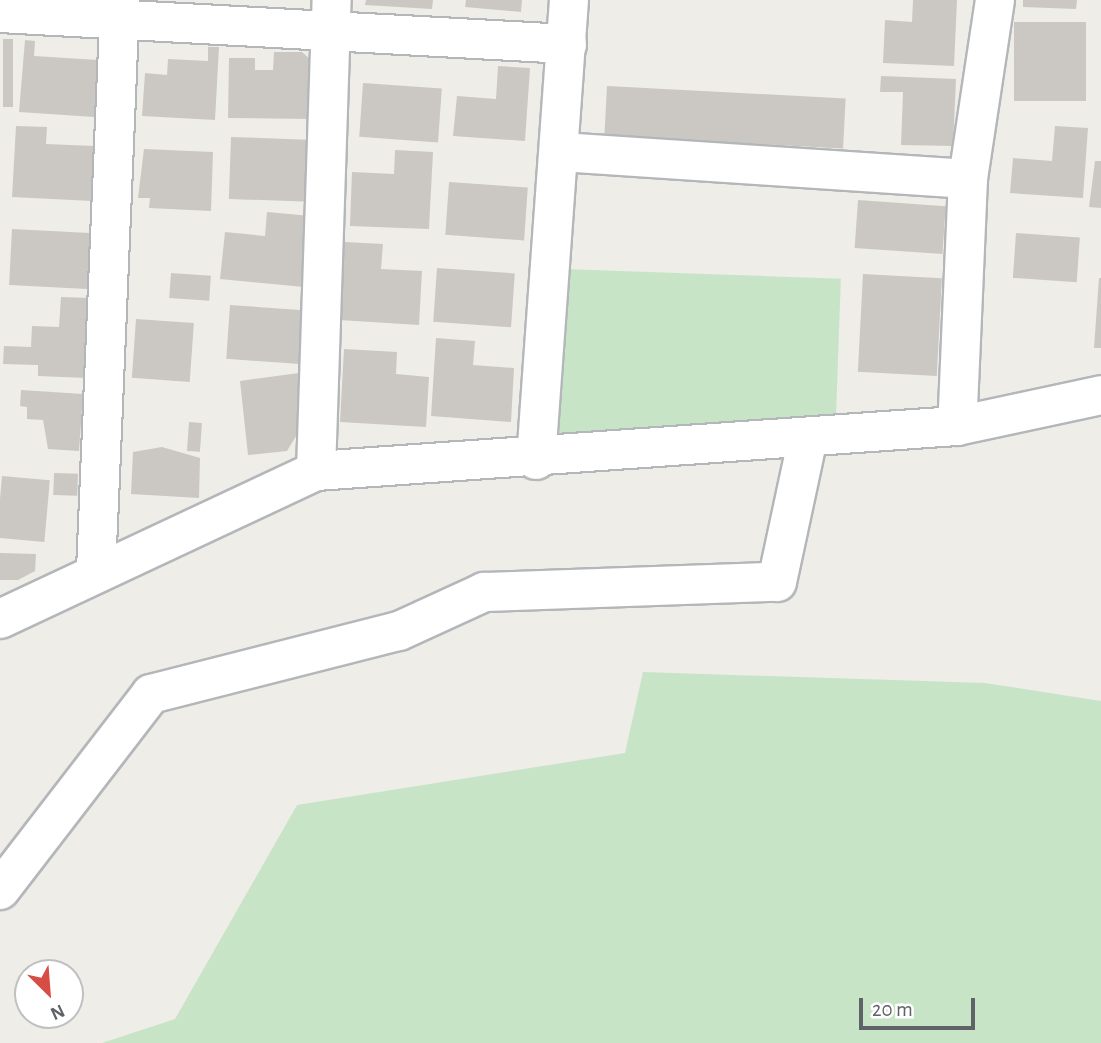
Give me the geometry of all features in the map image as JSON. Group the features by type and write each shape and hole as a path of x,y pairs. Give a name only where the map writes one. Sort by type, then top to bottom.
{"street":[{"path":"536,460 561,152 569,0"},
{"path":"957,426 968,179 995,0"},
{"path":"0,13 120,8 331,15 567,44"},
{"path":"96,570 120,8"},
{"path":"316,471 331,15"},
{"path":"561,152 968,179"},
{"path":"0,619 96,570 316,471 456,458 536,460 957,426 1101,395"},
{"path":"0,890 152,694 399,631 484,593 777,582 808,438"}],"green space":[{"path":"564,269 841,279 835,445 558,435"},
{"path":"643,672 985,683 1101,701 1101,1043 102,1043 175,1019 297,805 625,753"}],"building":[{"path":"366,0 433,0 432,9 365,5"},
{"path":"466,0 522,0 521,12 465,7"},
{"path":"913,0 957,0 954,66 883,63 885,20 912,22"},
{"path":"1023,0 1077,0 1076,9 1023,7"},
{"path":"1014,22 1086,22 1086,101 1014,101"},
{"path":"3,39 13,39 13,107 3,107"},
{"path":"25,40 35,41 34,56 98,60 94,117 19,112"},
{"path":"208,47 219,47 215,120 142,116 145,73 167,75 168,59 208,61"},
{"path":"274,52 302,52 312,61 311,119 228,118 229,58 255,58 255,70 273,70"},
{"path":"498,66 530,68 525,141 453,136 457,96 496,99"},
{"path":"881,76 956,79 953,146 901,145 903,92 880,92"},
{"path":"363,83 442,89 438,142 359,137"},
{"path":"607,86 846,99 843,148 604,136"},
{"path":"16,126 47,127 46,144 95,146 92,201 12,197"},
{"path":"1055,126 1088,128 1083,198 1010,193 1013,158 1052,161"},
{"path":"231,137 307,140 305,202 229,199"},
{"path":"144,149 213,152 211,211 149,208 150,198 138,198"},
{"path":"395,150 433,152 429,229 350,226 352,172 394,174"},
{"path":"1095,161 1101,161 1101,208 1089,207"},
{"path":"449,182 528,188 524,240 445,235"},
{"path":"858,200 946,206 942,254 855,248"},
{"path":"267,212 311,216 304,287 220,279 225,232 265,236"},
{"path":"12,229 90,233 87,289 9,285"},
{"path":"1016,233 1080,237 1077,282 1013,278"},
{"path":"345,242 383,244 381,269 422,271 419,325 339,320"},
{"path":"437,268 515,273 511,327 433,322"},
{"path":"171,273 211,276 209,301 169,298"},
{"path":"863,274 942,278 937,376 858,372"},
{"path":"1099,278 1101,348 1094,348"},
{"path":"61,297 91,298 87,378 38,376 38,365 3,364 4,346 31,347 32,326 59,327"},
{"path":"230,305 304,310 300,364 226,359"},
{"path":"136,319 194,323 190,382 132,378"},
{"path":"436,338 475,341 473,365 514,368 511,422 431,416"},
{"path":"344,349 397,352 396,374 429,377 426,427 340,422"},
{"path":"299,373 298,433 287,451 248,455 240,381"},
{"path":"21,390 83,394 79,451 48,449 43,420 27,419 27,407 20,406"},
{"path":"189,422 202,423 200,452 187,451"},
{"path":"162,447 200,458 199,498 131,494 133,452"},
{"path":"54,473 78,474 77,496 53,495"},
{"path":"2,476 50,480 44,542 0,538"},
{"path":"0,553 36,554 35,571 18,580 0,580"}]}
